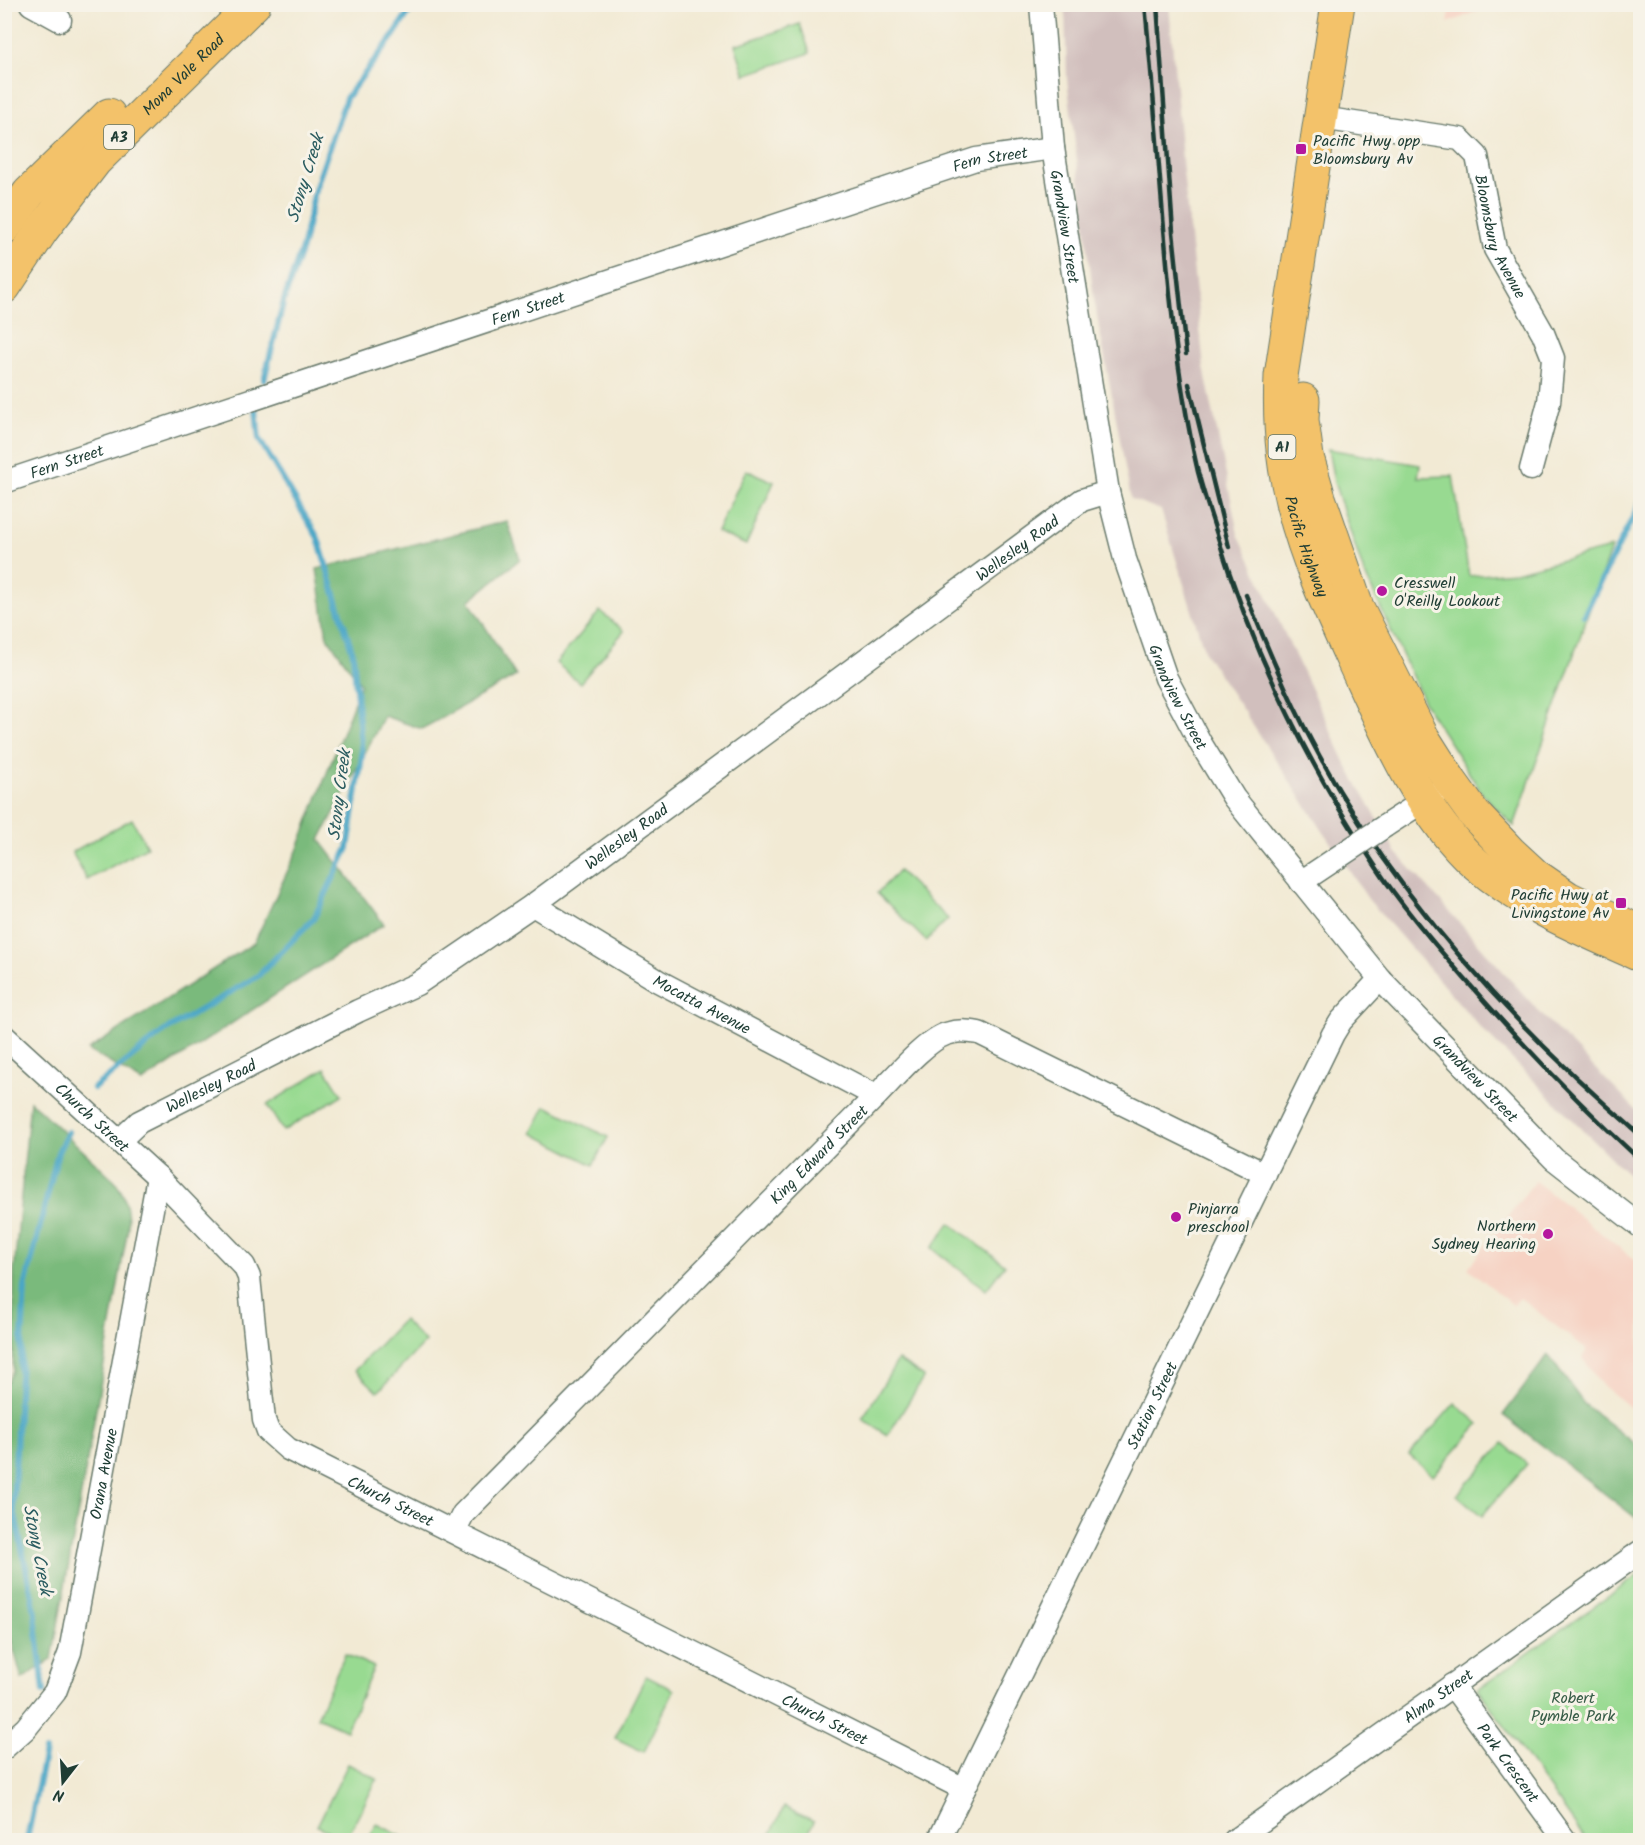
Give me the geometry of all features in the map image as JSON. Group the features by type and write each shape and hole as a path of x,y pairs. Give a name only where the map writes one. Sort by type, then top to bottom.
{"highway":[{"name":"Mona Vale Road","path":"4,228 29,193 221,4"},
{"name":"Mona Vale Road","path":"4,287 42,230 95,161 254,4"},
{"name":"Pacific Highway","path":"1338,4 1331,120 1304,370 1302,420 1307,457 1319,498 1357,607 1423,738 1450,782 1474,814 1536,876 1568,898 1641,933"},
{"name":"Pacific Highway","path":"1361,4 1331,120 1281,376 1280,414 1284,462 1293,507 1311,564 1378,714 1424,801 1448,835 1474,862 1510,891 1547,914 1641,955"}],"street":[{"path":"31,4 60,20"},
{"name":"Grandview Street","path":"1041,4 1053,148 1108,492 1125,559 1166,678 1201,744 1234,798 1380,979 1554,1159 1641,1226"},
{"name":"Bloomsbury Avenue","path":"1331,120 1460,139 1477,156 1495,249 1543,333 1553,358 1549,402 1531,469"},
{"name":"Fern Street","path":"4,482 976,159 1053,148"},
{"name":"Wellesley Road","path":"118,1141 139,1122 358,1011 417,984 533,905 1082,500 1108,492"},
{"path":"1301,882 1450,782"},
{"name":"Mocatta Avenue","path":"533,905 658,981 876,1096"},
{"name":"Station Street","path":"939,1840 1333,1034 1341,1021 1380,979"},
{"name":"King Edward Street","path":"454,1532 463,1514 876,1096 930,1043 944,1034 962,1030 979,1033 1265,1174"},
{"name":"Church Street","path":"4,1036 158,1178 244,1266 249,1277 263,1409 268,1431 288,1449 964,1789"},
{"name":"Orana Avenue","path":"4,1748 27,1728 55,1692 70,1652 158,1178"},
{"name":"Alma Street","path":"1235,1840 1641,1552"},
{"name":"Park Crescent","path":"1452,1685 1565,1840"}],"shaded area":[{"path":"1451,4 1492,5 1448,23"},
{"path":"1065,5 1169,5 1183,171 1204,367 1238,534 1347,766 1396,852 1543,1016 1640,1114 1640,1184 1615,1162 1480,1027 1368,899 1205,653 1161,510 1131,499 1094,299 1067,79"},
{"path":"1535,1181 1640,1264 1640,1415 1601,1384 1582,1358 1587,1350 1520,1298 1513,1305 1468,1268"}],"green space":[{"path":"800,24 810,53 745,75 735,45"},
{"path":"1328,449 1420,465 1418,477 1453,476 1469,576 1515,572 1611,548 1514,826 1483,795 1425,704 1363,570 1334,482"},
{"path":"746,470 774,482 746,545 717,532"},
{"path":"507,521 520,559 469,601 516,676 422,729 384,716 320,840 384,924 142,1082 88,1050 254,943 297,851 361,684 327,637 317,569"},
{"path":"600,611 624,631 580,683 556,663"},
{"path":"132,819 147,847 87,880 72,852"},
{"path":"899,871 948,919 926,941 877,893"},
{"path":"325,1068 342,1095 283,1131 267,1105"},
{"path":"30,1101 113,1179 121,1190 125,1202 128,1228 52,1659 22,1679 5,1618 4,1388 13,1370 14,1271"},
{"path":"546,1106 608,1137 593,1165 532,1133"},
{"path":"950,1223 1005,1265 986,1290 932,1248"},
{"path":"403,1320 425,1342 378,1392 355,1370"},
{"path":"1548,1355 1584,1404 1640,1448 1640,1521 1503,1415"},
{"path":"898,1360 924,1377 888,1435 862,1419"},
{"path":"1455,1403 1479,1424 1433,1476 1409,1455"},
{"path":"1503,1443 1527,1464 1482,1516 1457,1495"},
{"name":"Robert Pymble Park","path":"1640,1574 1640,1840 1586,1840 1478,1689"},
{"path":"345,1654 374,1667 346,1730 317,1717"},
{"path":"646,1676 674,1690 644,1752 615,1738"},
{"path":"348,1764 377,1779 346,1840 317,1826"},
{"path":"784,1807 814,1821 805,1840 768,1840"},
{"path":"377,1824 405,1838 404,1840 368,1840"}],"waterway":[{"name":"Stony Creek","path":"264,380 284,300 303,245 315,190 346,98 394,35 414,4"},
{"name":"Stony Creek","path":"94,1088 163,1032 258,976 314,918 348,848 362,756 353,654 318,538 259,439 256,409"},
{"path":"1584,615 1640,503"},
{"name":"Stony Creek","path":"44,1692 34,1606 13,1505 25,1287 58,1152 68,1132"},
{"name":"Stony Creek","path":"27,1840 45,1751"}],"railway":[{"path":"1145,4 1169,282 1183,397 1202,486 1229,573 1263,660 1325,784 1374,864 1395,893 1440,950 1506,1025 1640,1160"},
{"path":"1157,4 1173,232 1186,354"},
{"path":"1189,384 1229,547"},
{"path":"1246,595 1311,740 1378,851 1416,903 1500,1001 1545,1048 1640,1135"}],"place":[{"name":"Pacific Hwy opp Bloomsbury Av","path":"1301,149"},
{"name":"Cresswell O'Reilly Lookout","path":"1382,591"},
{"name":"Pacific Hwy at Livingstone Av","path":"1621,903"},
{"name":"Pinjarra preschool","path":"1176,1217"},
{"name":"Northern Sydney Hearing","path":"1548,1234"}]}
